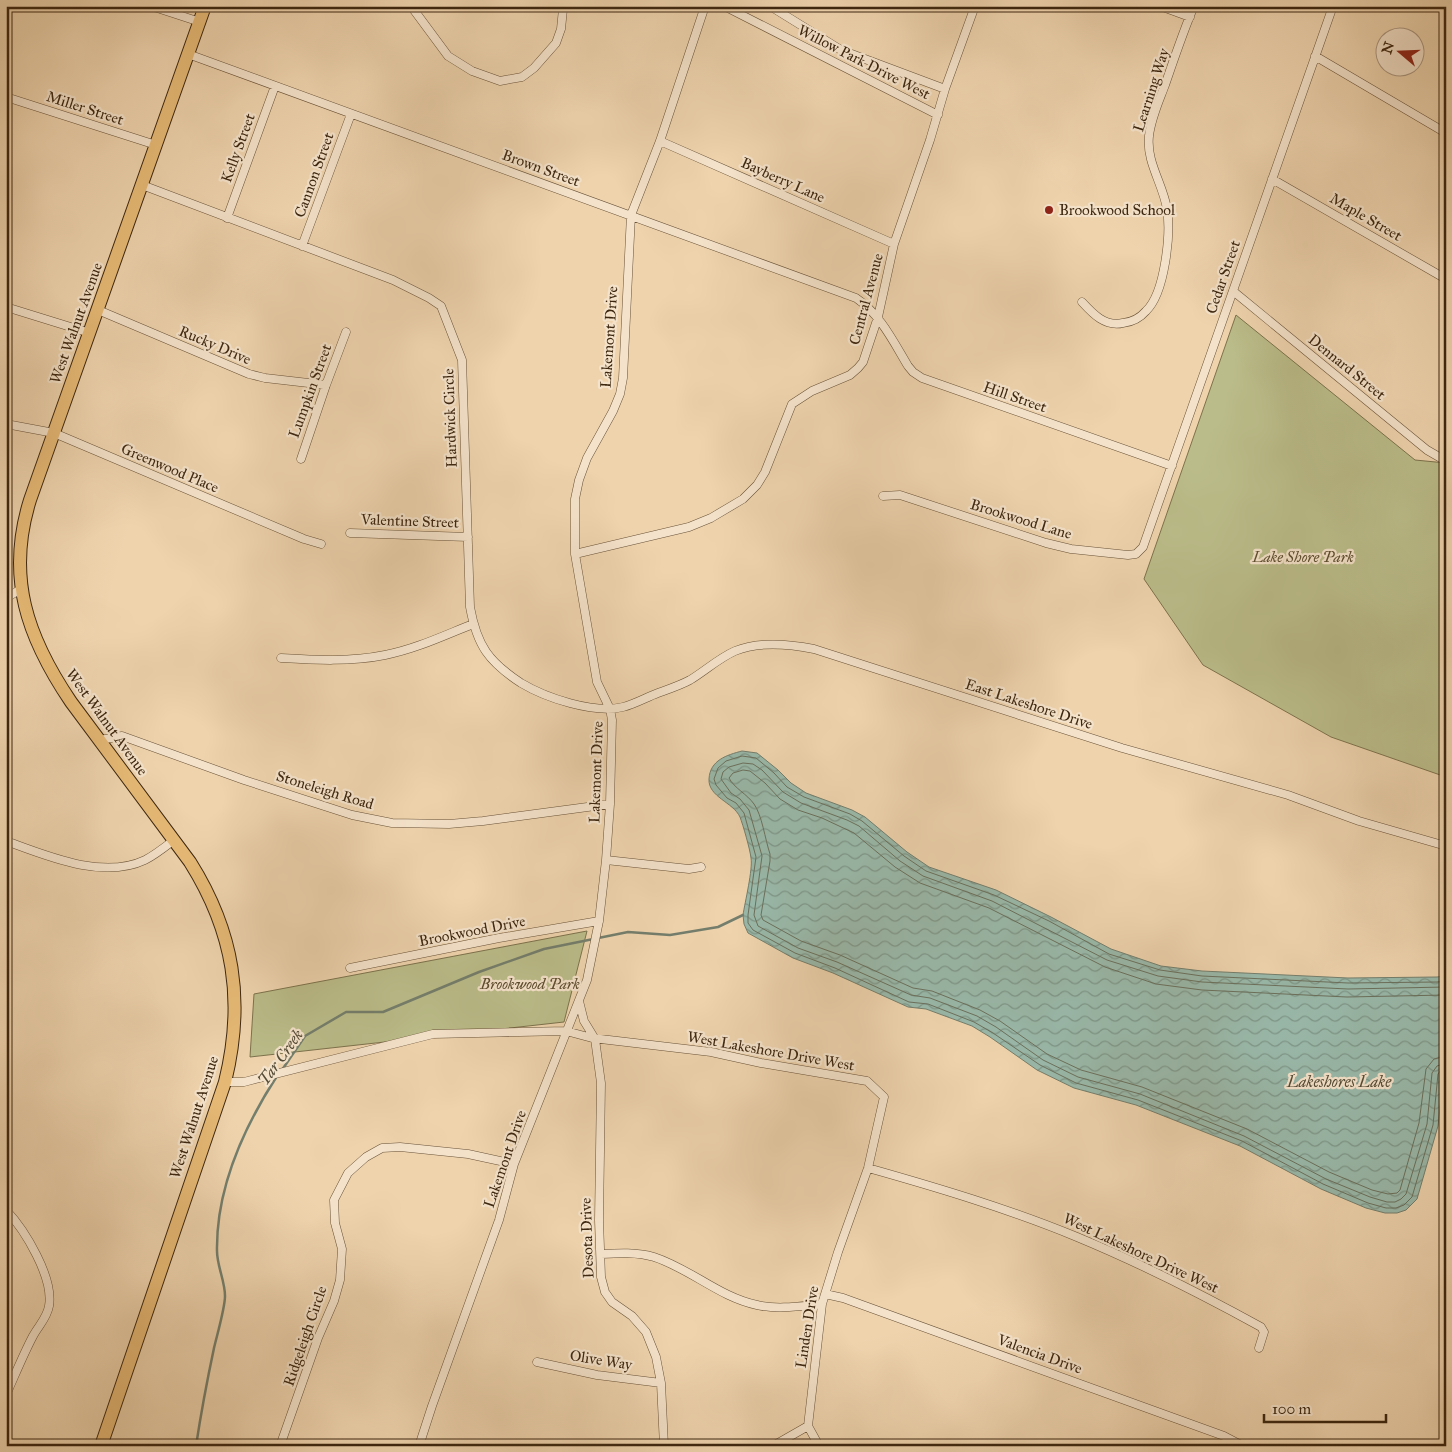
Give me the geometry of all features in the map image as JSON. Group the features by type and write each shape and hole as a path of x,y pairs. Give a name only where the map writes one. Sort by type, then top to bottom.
{"main road":[{"name":"West Walnut Avenue","path":"100,1446 225,1082 232,1052 235,1020 232,964 224,931 204,884 174,840 54,677 34,635 21,589 19,567 20,544 24,520 54,433 206,6"}],"street":[{"path":"151,6 200,22"},
{"path":"412,6 448,56 472,71 500,80 522,77 534,68 556,43 561,29 562,6"},
{"name":"Lakemont Drive","path":"419,1446 498,1220 514,1164 587,980 600,921 610,804 612,720 610,709 597,682 576,554 575,499 587,458 613,411 620,394 631,215 660,140 705,6"},
{"name":"Willow Park Drive West","path":"724,6 938,115"},
{"path":"770,6 841,50 945,89"},
{"name":"Central Avenue","path":"576,554 688,527 711,518 743,499 757,485 765,472 792,404 812,391 850,375 863,362 878,317 894,244 945,89 975,6"},
{"path":"1160,6 1190,17"},
{"name":"Learning Way","path":"1082,302 1098,318 1115,325 1132,322 1147,311 1156,296 1168,252 1169,232 1167,208 1148,148 1149,134 1194,6"},
{"name":"Cedar Street","path":"1136,554 1143,547 1333,6"},
{"name":"Brown Street","path":"188,54 856,298 878,317"},
{"path":"1315,56 1446,133"},
{"name":"Kelly Street","path":"227,218 275,86"},
{"name":"Miller Street","path":"6,97 156,145"},
{"name":"Cannon Street","path":"302,246 351,114"},
{"name":"Bayberry Lane","path":"660,140 894,244"},
{"name":"Maple Street","path":"1272,179 1446,279"},
{"name":"Hardwick Circle","path":"142,185 393,280 429,298 440,306 462,360 470,608 477,637 487,654 500,668 529,688 570,702 610,709"},
{"name":"Dennard Street","path":"1233,291 1427,450 1446,461"},
{"path":"6,307 90,333"},
{"name":"Rucky Drive","path":"98,310 249,374 265,378 326,385"},
{"name":"Hill Street","path":"878,317 908,366 922,378 1172,466"},
{"name":"Lumpkin Street","path":"301,459 346,332"},
{"name":"Greenwood Place","path":"6,424 54,433 304,539 321,544"},
{"name":"Brookwood Lane","path":"883,496 900,495 1046,543 1071,549 1128,556 1136,554"},
{"name":"Valentine Street","path":"350,533 468,537"},
{"path":"6,598 21,589"},
{"path":"281,658 318,660 381,656 415,647 473,624"},
{"name":"East Lakeshore Drive","path":"610,709 624,706 689,680 736,651 777,644 796,646 814,649 1122,748 1288,795 1359,821 1446,846"},
{"name":"Stoneleigh Road","path":"100,740 122,736 337,811 392,822 450,824 584,809 610,804"},
{"path":"6,841 61,861 105,867 125,866 145,860 174,840"},
{"path":"606,860 689,869 701,867"},
{"name":"Brookwood Drive","path":"350,968 499,938 600,921"},
{"name":"Desota Drive","path":"579,998 584,1021 595,1039 602,1083 599,1220 600,1277 605,1292 612,1302 632,1316 646,1332 656,1356 661,1383 664,1446"},
{"name":"West Lakeshore Drive West","path":"225,1082 244,1082 433,1034 566,1031 595,1039 711,1052 761,1063 867,1081 884,1097 868,1168 944,1189 1013,1213 1076,1236 1138,1264 1261,1327 1264,1332 1259,1348"},
{"name":"Ridgeleigh Circle","path":"280,1446 340,1280 342,1249 335,1223 334,1200 348,1173 366,1157 382,1148 400,1147 468,1154 514,1164"},
{"name":"Linden Drive","path":"808,1426 822,1304 838,1252 868,1168"},
{"path":"6,1210 32,1245 49,1292 49,1305 44,1320 33,1335 6,1395"},
{"path":"601,1254 630,1253 653,1256 679,1267 726,1295 758,1306 792,1307 822,1304"},
{"name":"Valencia Drive","path":"825,1294 843,1298 1224,1436 1243,1446"},
{"name":"Olive Way","path":"537,1362 597,1375 661,1383"},
{"path":"773,1446 808,1426 819,1446"}],"green space":[{"name":"Lake Shore Park","path":"1236,315 1415,460 1446,463 1446,777 1331,737 1203,665 1144,579"},
{"name":"Brookwood Park","path":"587,931 564,1022 250,1057 254,994"}],"water":[{"name":"Lakeshores Lake","path":"742,751 757,753 791,783 806,793 852,810 865,817 907,852 929,867 996,890 1111,949 1161,966 1202,971 1348,978 1446,976 1446,1051 1438,1126 1417,1199 1406,1210 1397,1213 1385,1213 1366,1208 1321,1189 1240,1146 1136,1105 1074,1088 1037,1070 972,1026 926,1009 908,1007 833,973 793,958 748,933 743,915 751,870 748,843 737,812 712,790 709,779 712,767 720,759"}],"waterway":[{"name":"Tar Creek","path":"282,1070 305,1036 346,1012 383,1012 479,972 544,949 628,932 670,935 718,927 743,915"},
{"name":"Tar Creek","path":"196,1446 209,1373 225,1301 225,1290 217,1251 221,1205 234,1159 243,1137 277,1076"}],"place":[{"name":"Brookwood School","path":"1049,210"}]}
